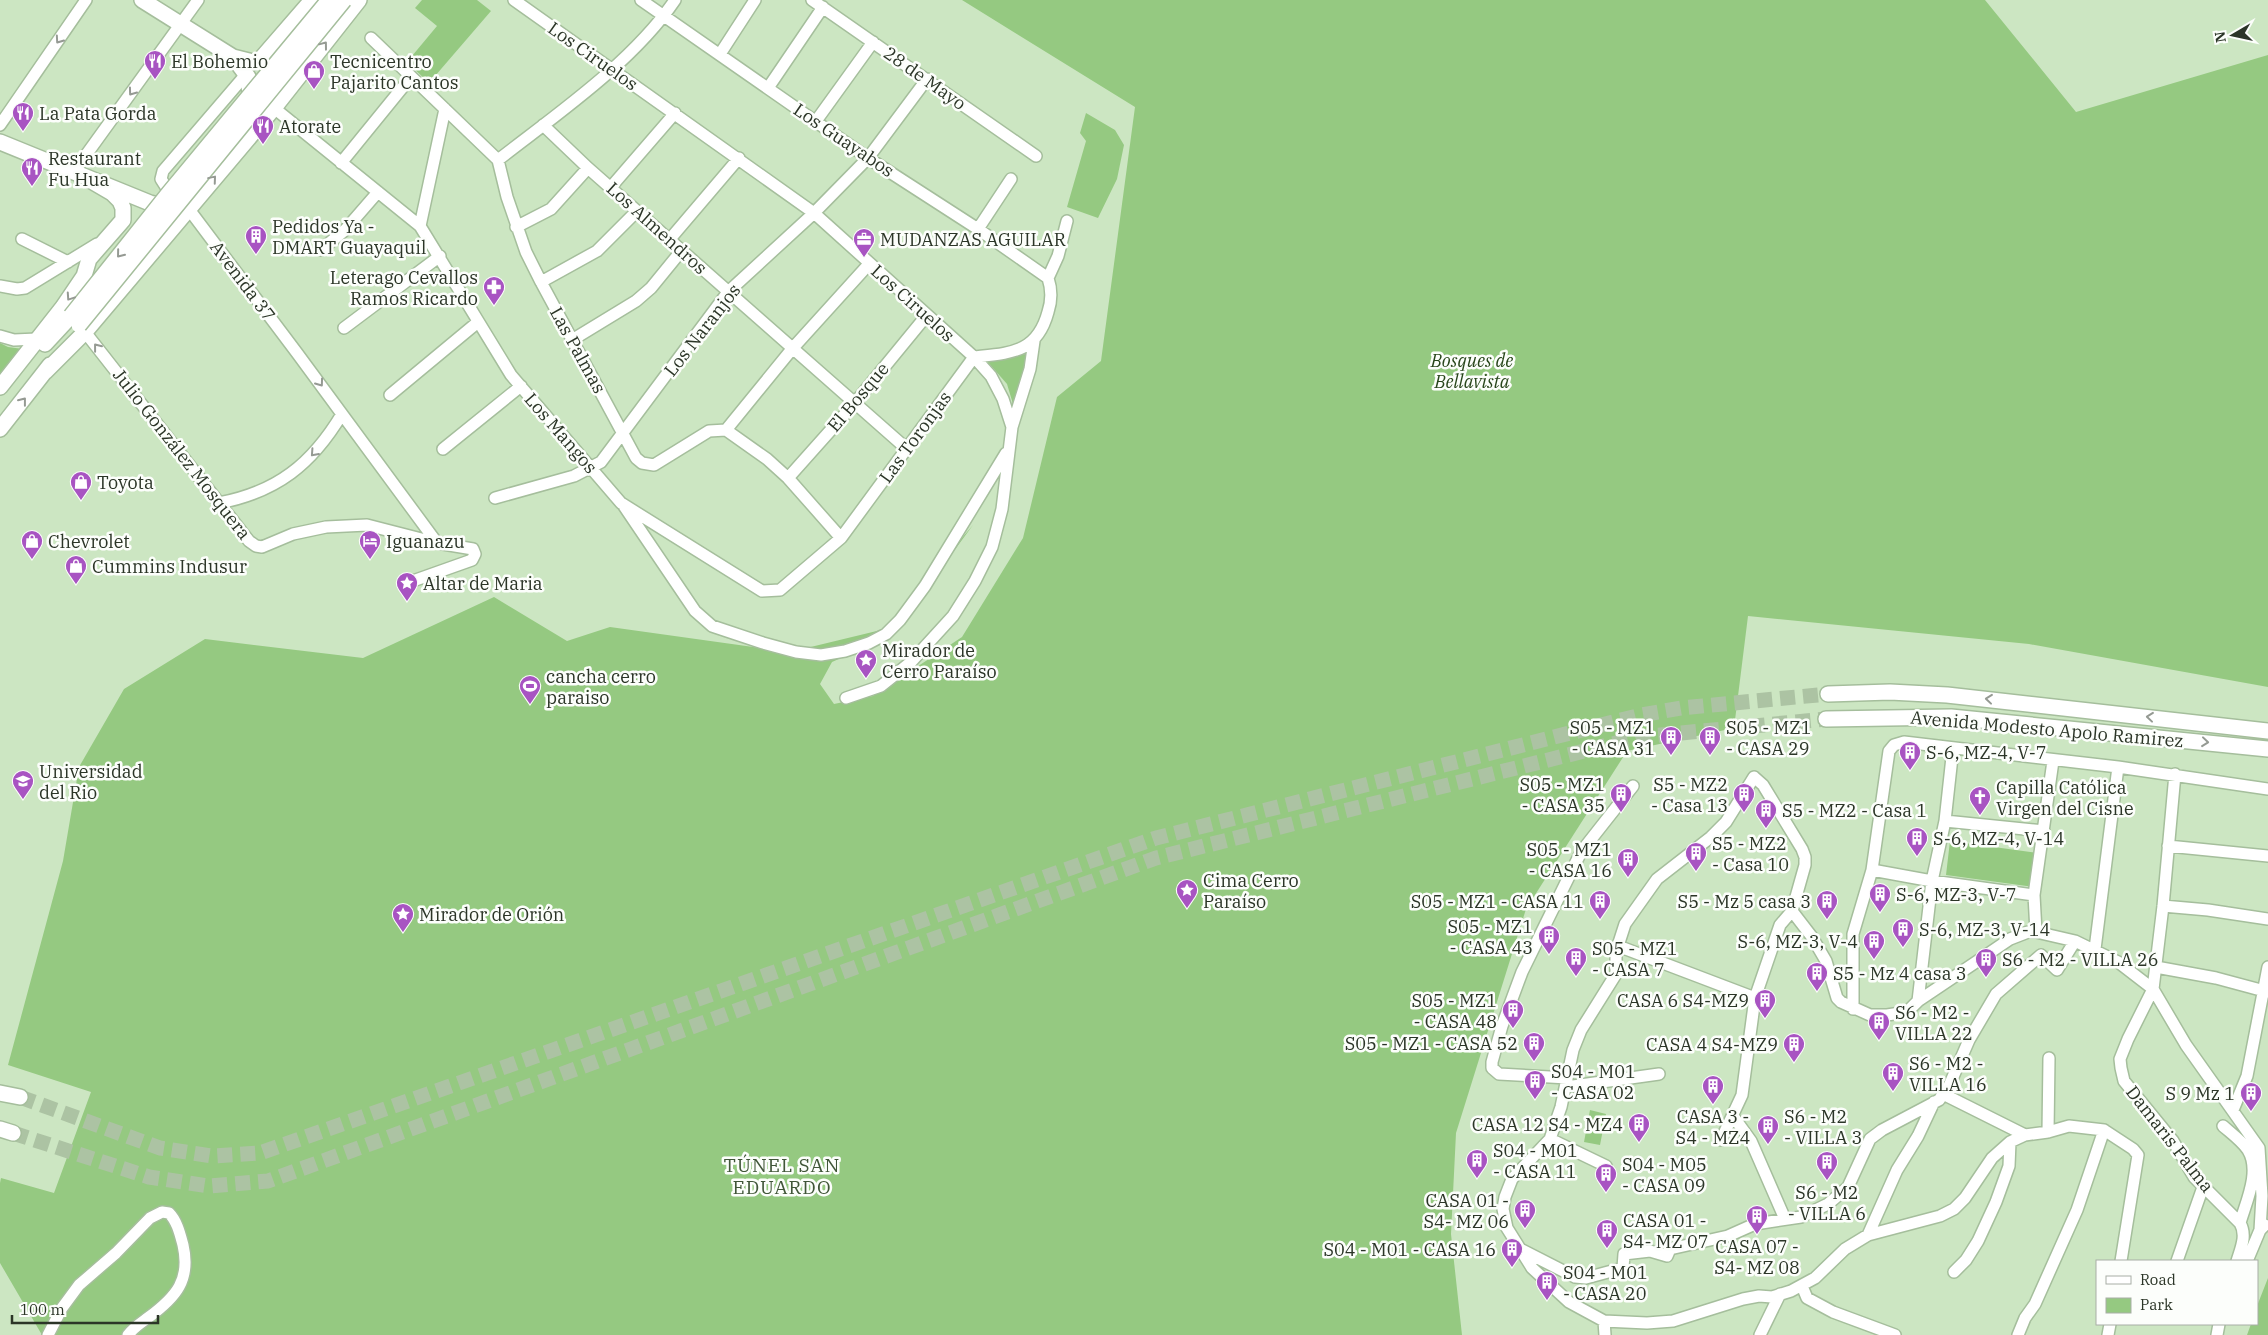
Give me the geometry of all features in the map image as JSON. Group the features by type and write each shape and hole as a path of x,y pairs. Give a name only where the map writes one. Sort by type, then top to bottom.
{"main road":[{"path":"142,0 233,56 253,62 260,60 275,45 312,0"},
{"path":"0,429 45,372 169,193 329,0"},
{"path":"78,324 344,0"},
{"path":"0,389 78,324 155,248 274,108 359,0"},
{"path":"275,45 276,59 283,68 295,72 307,67"},
{"path":"233,56 248,77 251,98 248,118 237,151"},
{"path":"162,203 244,112 251,98"},
{"path":"0,142 88,179 162,203 188,208"},
{"path":"84,276 89,259 123,220 124,208 112,193 88,179"},
{"path":"0,389 63,307 84,276 129,226 135,223 145,225 154,235 155,248"},
{"path":"1890,692 1891,716"},
{"name":"Avenida Modesto Apolo Ramirez","path":"1828,694 1890,692 1947,694 2268,731"},
{"name":"Avenida Modesto Apolo Ramirez","path":"1826,719 1891,716 1951,717 2268,749"},
{"path":"0,1093 20,1097"}],"street":[{"path":"0,125 86,0"},
{"path":"73,173 198,0"},
{"name":"Los Ciruelos","path":"514,0 814,213 974,357 991,376 1003,399 1012,426 998,527 992,547 953,616 911,662 881,686 846,698"},
{"name":"Los Guayabos","path":"642,0 868,158 978,229 1048,278"},
{"path":"371,38 498,160 612,69 664,16 675,0"},
{"path":"720,54 755,0"},
{"name":"28 de Mayo","path":"812,0 1036,156"},
{"path":"768,88 823,8"},
{"path":"816,121 874,42"},
{"path":"341,163 411,77"},
{"path":"162,203 164,185 161,179 163,172 242,79"},
{"name":"Los Naranjos","path":"495,498 559,481 602,462 728,292 814,213 868,158 927,80"},
{"name":"Los Mangos","path":"274,108 420,226 511,375 621,503 756,587"},
{"path":"420,226 445,109"},
{"path":"611,187 675,113"},
{"name":"Los Almendros","path":"543,125 588,168 907,449"},
{"path":"670,239 739,158"},
{"name":"Las Palmas","path":"498,160 516,227 541,282 636,458 642,463 654,466 710,432 726,430"},
{"path":"516,227 552,209 588,168"},
{"path":"978,229 1011,179"},
{"path":"162,203 164,185"},
{"path":"321,250 345,230 378,192"},
{"name":"Avenida 37","path":"188,208 298,353 437,543"},
{"path":"541,282 597,251 637,211"},
{"path":"1012,426 1030,369 1034,341 1045,325 1050,308 1051,287 1048,278 1058,256 1067,221"},
{"path":"0,286 18,289 25,288 107,238"},
{"path":"22,239 68,262"},
{"path":"572,340 636,301 651,288 682,250"},
{"path":"344,328 440,256"},
{"path":"841,538 788,478 767,459 726,430 792,349 869,264"},
{"name":"El Bosque","path":"788,478 854,404 927,315"},
{"path":"390,394 478,322"},
{"name":"Julio González Mosquera","path":"78,324 249,541 256,546 270,545 293,534 326,527 368,525 437,543"},
{"path":"0,336 14,340 37,339"},
{"path":"974,357 1007,353 1034,341"},
{"name":"Las Toronjas","path":"756,587 762,591 780,590 841,538 974,357"},
{"path":"443,449 521,386"},
{"path":"219,503 255,494 287,477 314,454 342,414"},
{"path":"621,503 695,611 712,626 763,644 796,652 821,655 846,651 869,643 886,634 900,620 930,578 1009,449"},
{"path":"410,582 472,560 475,554 473,549 468,546 437,543"},
{"path":"1853,1009 1854,934 1872,870 1889,751 1894,745 1904,742 2053,761 2118,767 2268,789"},
{"path":"1918,1001 1932,882 1944,821 1953,748"},
{"path":"2036,932 2034,895 2053,761"},
{"path":"2095,950 2118,767"},
{"name":"Damaris Palma","path":"2175,774 2153,989 2128,1039 2120,1059 2120,1068 2124,1081 2173,1141 2194,1177 2240,1223"},
{"path":"1722,1140 1742,1095 1755,998 1780,925 1792,911 1805,865 1802,849 1763,784 1754,777 1726,822 1711,837 1667,870 1647,891 1625,924 1618,946 1616,974 1581,1030 1573,1050 1550,1139 1512,1179 1505,1197 1504,1219 1507,1228 1532,1268 1569,1302 1604,1321 1646,1323 1673,1321 1743,1300 1780,1294 1802,1286 1815,1278 1845,1249 1868,1235 1940,1216 1954,1209 1965,1198 1992,1158 2010,1142 2025,1134 2048,1132 2069,1126 2104,1130 2133,1149 2138,1155 2121,1260"},
{"path":"1633,786 1581,852 1522,972 1502,1026 1492,1068 1499,1074 1566,1083 1659,1074"},
{"path":"1944,821 2044,831"},
{"path":"2168,846 2268,856"},
{"path":"1872,870 1932,882 2034,895"},
{"path":"2163,906 2208,910 2268,919"},
{"path":"1792,911 1822,953 1837,998 1853,1009 1870,1015 1907,1012 1918,1001 2010,939 2028,932 2036,932 2075,941 2118,962 2153,989 2186,1045 2259,1148 2264,1226 2247,1260"},
{"path":"1520,1249 1563,1272 1586,1278 1623,1268 1624,1254 1650,1252 1667,1256 1670,1250 1728,1236 1755,1224 1801,1217 1828,1204 1848,1187 1870,1139 1882,1130 1934,1102 1943,1094 1949,1086 1982,1016 1996,994 2041,955 2057,970 2075,941"},
{"path":"1618,946 1755,998"},
{"path":"2156,967 2216,978 2266,992"},
{"path":"2233,1110 2248,1076 2266,992 2268,968"},
{"path":"2048,1058 2048,1132"},
{"path":"1943,1094 2025,1134"},
{"path":"1868,1235 1897,1170 1918,1136 1934,1102"},
{"path":"1733,1116 1751,1141 1784,1219"},
{"path":"2223,1126 2247,1149 2252,1159 2250,1189 2240,1223 2243,1228 2243,1241 2237,1260"},
{"path":"2018,1335 2025,1318 2035,1304 2077,1210 2104,1130"},
{"path":"1550,1139 1606,1166"},
{"path":"1954,1272 1966,1260 1978,1241 1996,1202 2009,1166 2010,1142"},
{"path":"2178,1260 2203,1187"},
{"path":"48,1335 62,1308 79,1285 116,1253 150,1218 162,1212 169,1213 175,1220 186,1259 183,1277 178,1288 166,1304 135,1327 128,1335"},
{"path":"1802,1286 1807,1298 1833,1312 1895,1335"},
{"path":"1760,1335 1780,1294"},
{"path":"1604,1321 1605,1335"}],"green space":[{"path":"422,0 477,0 491,11 429,83 407,62 437,26 415,8"},
{"name":"Bosques de Bellavista","path":"962,0 1985,0 2076,112 2268,55 2268,687 2029,644 1748,616 1734,728 1627,751 1526,909 1456,1133 1451,1234 1462,1335 42,1335 0,1263 1,1178 54,1193 91,1092 8,1065 63,861 79,767 124,689 205,639 363,658 494,597 567,641 610,627 790,652 885,629 973,525 892,635 832,662 820,684 834,704 873,696 962,637 1023,538 1057,397 1101,361 1135,107"},
{"path":"1086,113 1115,130 1124,145 1117,179 1098,218 1067,207 1086,141 1080,133"},
{"path":"0,343 8,347 23,349 0,376"},
{"path":"1030,349 1023,383 1013,404 1007,384 986,360"},
{"path":"1950,841 2038,853 2034,887 1946,875"},
{"path":"1590,1110 1606,1114 1600,1145 1584,1142"},
{"path":"2268,1278 2268,1335 2247,1335 2251,1325 2258,1325 2258,1303"}],"tunnel":[{"path":"20,1097 160,1148 212,1156 260,1153 1156,838 1641,715 1681,708 1828,694"},
{"path":"13,1133 149,1177 209,1186 268,1181 1156,858 1640,737 1826,719"}],"place":[{"name":"El Bohemio","path":"155,80"},
{"name":"Tecnicentro Pajarito Cantos","path":"314,90"},
{"name":"La Pata Gorda","path":"23,132"},
{"name":"Atorate","path":"263,145"},
{"name":"Restaurant Fu Hua","path":"32,187"},
{"name":"Pedidos Ya - DMART Guayaquil","path":"256,255"},
{"name":"MUDANZAS AGUILAR","path":"864,258"},
{"name":"Leterago Cevallos Ramos Ricardo","path":"494,306"},
{"name":"Toyota","path":"81,501"},
{"name":"Chevrolet","path":"32,560"},
{"name":"Iguanazu","path":"370,560"},
{"name":"Cummins Indusur","path":"76,585"},
{"name":"Altar de Maria","path":"407,602"},
{"name":"Mirador de Cerro Paraíso","path":"866,679"},
{"name":"cancha cerro paraiso","path":"530,705"},
{"name":"S05 - MZ1 - CASA 31","path":"1671,756"},
{"name":"S05 - MZ1 - CASA 29","path":"1710,756"},
{"name":"S-6, MZ-4, V-7","path":"1910,771"},
{"name":"Universidad del Rio","path":"23,800"},
{"name":"S05 - MZ1 - CASA 35","path":"1621,813"},
{"name":"S5 - MZ2 - Casa 13","path":"1744,813"},
{"name":"Capilla Católica Virgen del Cisne","path":"1980,816"},
{"name":"S5 - MZ2 - Casa 1","path":"1766,829"},
{"name":"S-6, MZ-4, V-14","path":"1917,857"},
{"name":"S5 - MZ2 - Casa 10","path":"1696,872"},
{"name":"S05 - MZ1 - CASA 16","path":"1628,878"},
{"name":"Cima Cerro Paraíso","path":"1187,909"},
{"name":"S-6, MZ-3, V-7","path":"1880,913"},
{"name":"S05 - MZ1 - CASA 11","path":"1600,920"},
{"name":"S5 - Mz 5 casa 3","path":"1827,920"},
{"name":"Mirador de Orión","path":"403,933"},
{"name":"S-6, MZ-3, V-14","path":"1903,948"},
{"name":"S05 - MZ1 - CASA 43","path":"1549,955"},
{"name":"S-6, MZ-3, V-4","path":"1874,960"},
{"name":"S05 - MZ1 - CASA 7","path":"1576,977"},
{"name":"S6 - M2 - VILLA 26","path":"1986,978"},
{"name":"S5 - Mz 4 casa 3","path":"1817,992"},
{"name":"CASA 6 S4-MZ9","path":"1765,1019"},
{"name":"S05 - MZ1 - CASA 48","path":"1513,1029"},
{"name":"S6 - M2 - VILLA 22","path":"1879,1041"},
{"name":"S05 - MZ1 - CASA 52","path":"1534,1062"},
{"name":"CASA 4 S4-MZ9","path":"1794,1063"},
{"name":"S6 - M2 - VILLA 16","path":"1893,1092"},
{"name":"S04 - M01 - CASA 02","path":"1535,1100"},
{"name":"CASA 3 - S4 - MZ4","path":"1713,1105"},
{"name":"S 9 Mz 1","path":"2251,1112"},
{"name":"CASA 12 S4 - MZ4","path":"1639,1143"},
{"name":"S6 - M2 - VILLA 3","path":"1768,1145"},
{"name":"S04 - M01 - CASA 11","path":"1477,1179"},
{"name":"S6 - M2 - VILLA 6","path":"1827,1181"},
{"name":"S04 - M05 - CASA 09","path":"1606,1193"},
{"name":"CASA 01 - S4- MZ 06","path":"1525,1229"},
{"name":"CASA 07 - S4- MZ 08","path":"1757,1235"},
{"name":"CASA 01 - S4- MZ 07","path":"1607,1249"},
{"name":"S04 - M01 - CASA 16","path":"1512,1268"},
{"name":"S04 - M01 - CASA 20","path":"1547,1301"}],"district":[{"name":"TÚNEL SAN EDUARDO","path":"782,1176"}]}
